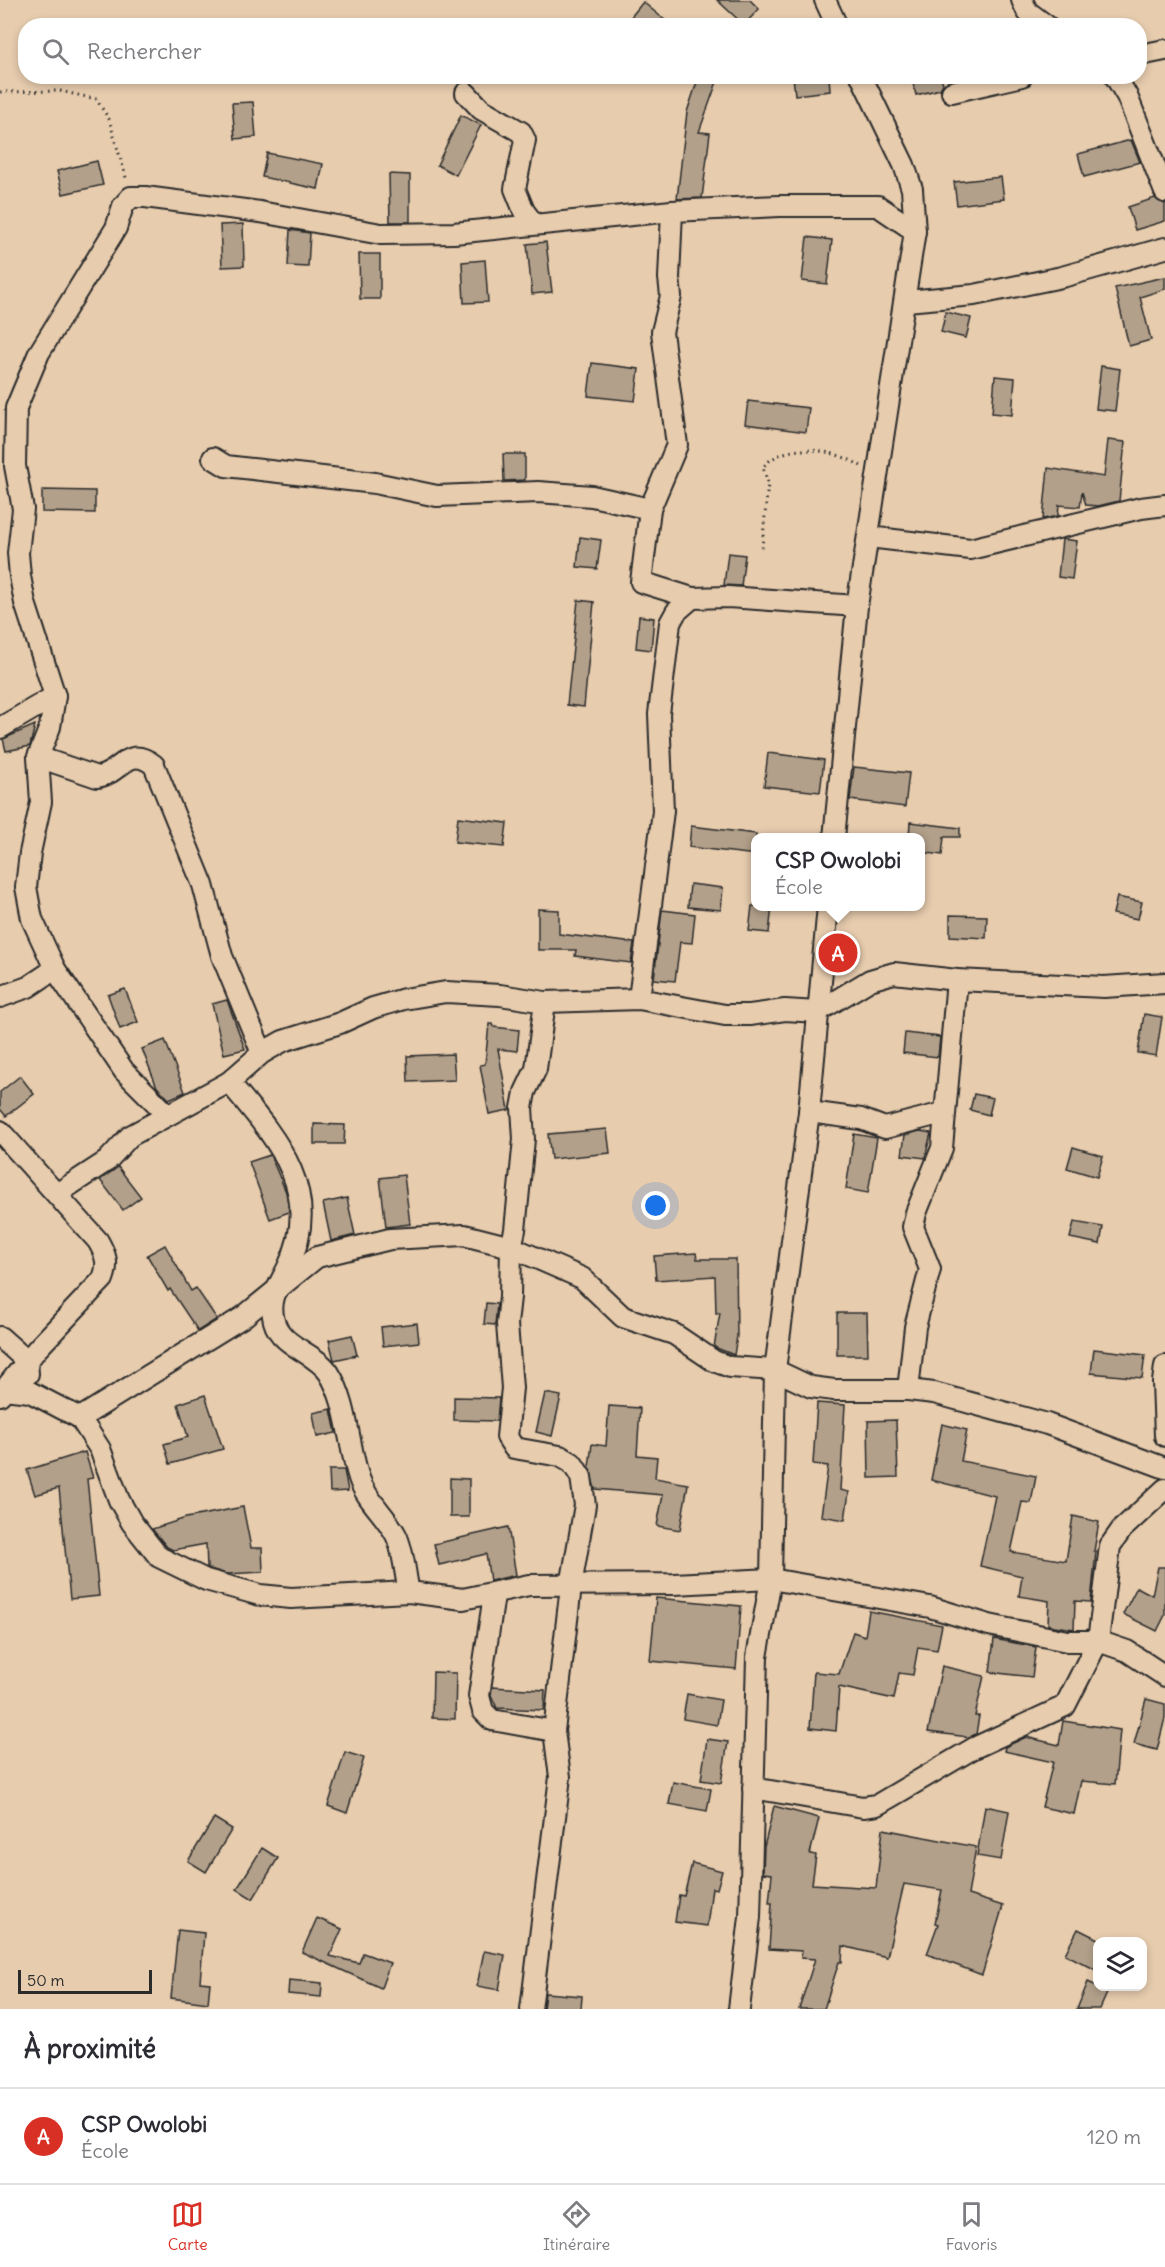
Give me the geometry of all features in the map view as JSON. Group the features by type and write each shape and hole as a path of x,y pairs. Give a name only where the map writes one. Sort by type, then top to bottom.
{"street":[{"path":"825,0 833,18"},
{"path":"1022,0 1027,11 1036,18"},
{"path":"1147,54 1165,50"},
{"path":"834,833 857,606 906,301 915,231 912,189 904,165 865,84"},
{"path":"952,92 987,84"},
{"path":"1120,84 1127,96 1165,192"},
{"path":"466,93 481,109 521,132 525,140 515,189 524,211 533,223"},
{"path":"168,1115 124,1071 55,969 32,919 26,887 30,853 41,802 38,757 50,728 55,696 25,603 20,576 18,553 23,510 15,466 16,408 39,353 116,228 123,206 132,197 260,212 381,234 454,233 533,223 672,211 779,206 878,206 912,189"},
{"path":"878,206 915,231"},
{"path":"672,211 669,278 671,296 662,332 677,445 650,509 641,582 692,598 728,597 857,606"},
{"path":"906,301 974,295 1062,277 1165,248"},
{"path":"213,458 226,466 375,483 437,496 538,492 592,496 650,509"},
{"path":"869,537 970,549 1141,508 1165,505"},
{"path":"639,999 663,811 659,714 670,623 676,612 692,598"},
{"path":"0,728 55,696"},
{"path":"38,757 97,777 105,776 130,757 144,757 154,765 203,885 222,956 262,1053"},
{"path":"739,2009 750,1917 757,1658 771,1579 775,1370 809,1113 827,911"},
{"path":"0,997 28,987 55,969"},
{"path":"58,1193 106,1161 130,1136 229,1082 262,1053 283,1041 404,999 446,992 500,995 545,1002 639,999 725,1015 750,1015 785,1010 817,1012 870,980 894,973 957,980 1104,987 1165,983"},
{"path":"908,1390 915,1327 930,1269 913,1227 916,1213 942,1149 957,980"},
{"path":"531,2009 560,1777 554,1731 571,1586 585,1505 581,1477 572,1463 560,1456 514,1448 509,1444 507,1437 512,1388 506,1343 510,1247 515,1230 524,1139 522,1108 525,1092 536,1069 545,1002"},
{"path":"229,1082 286,1156 302,1199 300,1236 289,1266 272,1295 273,1319 277,1330 285,1339 316,1359 336,1385 360,1479 370,1500 384,1515 398,1537 409,1592"},
{"path":"809,1113 861,1119 885,1128 944,1113"},
{"path":"0,1131 58,1193 98,1241 106,1256 107,1268 103,1279 27,1361 2,1392"},
{"path":"80,1418 186,1354 272,1295 317,1257 390,1239 464,1235 510,1247 582,1278 623,1317 674,1334 714,1361 730,1368 775,1370 812,1387 834,1390 908,1390 934,1393 1047,1424 1165,1468"},
{"path":"0,1337 27,1361 30,1392"},
{"path":"1165,1366 1163,1382 1165,1436"},
{"path":"2,1392 30,1392 80,1418 100,1449 119,1500 132,1523 159,1557 206,1580 260,1595 291,1598 409,1592 463,1599 494,1595 529,1585 571,1586 771,1579 930,1607 989,1625 1067,1641 1098,1641 1127,1651 1165,1676"},
{"path":"753,1788 863,1807 886,1802 974,1748 1065,1706 1098,1641 1110,1546 1122,1529 1165,1489"},
{"path":"494,1595 479,1696 483,1711 492,1720 554,1731"}],"path":[{"path":"0,92 60,91 96,99 109,119 132,197"},
{"path":"762,548 768,483 763,467 770,459 792,450 834,452 878,476"}],"building":[{"path":"717,0 750,0 759,9 751,18 736,18"},
{"path":"643,2 662,18 632,18"},
{"path":"696,84 716,84 699,132 710,133 702,198 677,199 687,112"},
{"path":"794,84 830,84 830,91 795,95"},
{"path":"913,84 943,84 940,89 916,95"},
{"path":"253,102 256,137 235,139 232,103"},
{"path":"461,115 481,125 456,175 437,165"},
{"path":"1131,140 1140,162 1084,177 1078,154"},
{"path":"267,153 323,164 318,189 262,177"},
{"path":"97,161 103,185 63,194 57,171"},
{"path":"389,174 410,175 410,222 390,222"},
{"path":"1001,177 1004,199 957,205 954,182"},
{"path":"1155,198 1165,204 1165,221 1135,230 1128,207"},
{"path":"243,224 244,266 222,267 220,225"},
{"path":"290,230 310,233 308,267 288,266"},
{"path":"807,237 832,240 827,284 802,281"},
{"path":"546,242 552,292 532,294 527,244"},
{"path":"359,254 380,254 380,299 360,299"},
{"path":"485,260 488,302 464,303 462,262"},
{"path":"1165,277 1165,289 1140,297 1151,340 1129,346 1115,288"},
{"path":"946,312 971,318 966,338 941,332"},
{"path":"592,363 639,369 635,401 588,396"},
{"path":"1101,366 1120,369 1115,411 1096,409"},
{"path":"995,376 1015,378 1012,415 992,413"},
{"path":"748,401 809,408 806,432 745,424"},
{"path":"1108,440 1125,442 1119,501 1098,506 1086,505 1082,492 1080,507 1059,505 1058,516 1043,519 1048,468 1104,477"},
{"path":"503,454 525,454 525,480 504,481"},
{"path":"42,490 95,491 95,513 42,512"},
{"path":"580,537 601,540 597,569 577,567"},
{"path":"1062,539 1077,541 1072,579 1058,577"},
{"path":"728,553 745,555 741,586 724,585"},
{"path":"578,600 594,602 584,707 567,705"},
{"path":"639,616 654,618 651,650 636,648"},
{"path":"35,725 30,746 6,751 3,739"},
{"path":"768,753 824,760 820,792 764,786"},
{"path":"854,767 909,773 905,807 850,800"},
{"path":"458,817 507,823 504,847 455,842"},
{"path":"910,822 960,828 960,837 944,837 942,855 925,853 925,833 909,833"},
{"path":"691,826 751,833 751,854 689,847"},
{"path":"690,884 723,888 721,910 688,907"},
{"path":"1117,897 1142,902 1138,919 1113,914"},
{"path":"538,909 559,910 559,934 634,943 631,963 575,956 576,950 538,950"},
{"path":"662,910 695,914 692,943 680,942 675,981 654,979"},
{"path":"751,911 771,911 769,933 749,931"},
{"path":"950,915 987,916 986,938 950,936"},
{"path":"125,989 138,1022 120,1029 108,995"},
{"path":"227,1000 245,1049 224,1054 212,1004"},
{"path":"1144,1014 1162,1017 1156,1056 1138,1053"},
{"path":"489,1024 493,1024 494,1027 519,1030 517,1051 498,1049 509,1110 489,1114 480,1065 485,1064"},
{"path":"905,1033 940,1037 938,1057 903,1053"},
{"path":"165,1040 185,1092 169,1099 157,1087 142,1049"},
{"path":"453,1054 455,1080 408,1082 407,1056"},
{"path":"20,1076 34,1094 6,1116 0,1109 0,1092"},
{"path":"974,1094 993,1098 989,1115 970,1110"},
{"path":"314,1124 345,1125 344,1144 314,1144"},
{"path":"607,1129 610,1153 551,1159 548,1134"},
{"path":"920,1131 931,1133 925,1158 902,1155 905,1135"},
{"path":"854,1134 877,1138 868,1193 846,1189"},
{"path":"1073,1147 1103,1156 1097,1177 1067,1168"},
{"path":"270,1155 286,1192 289,1212 270,1219 249,1162"},
{"path":"118,1167 141,1197 123,1210 100,1180"},
{"path":"404,1175 410,1224 386,1227 380,1178"},
{"path":"347,1198 355,1235 331,1241 323,1203"},
{"path":"1074,1222 1103,1227 1100,1244 1070,1238"},
{"path":"165,1245 191,1291 196,1288 217,1319 198,1331 170,1289 168,1291 147,1255"},
{"path":"696,1253 697,1259 736,1259 737,1336 734,1355 714,1347 720,1313 716,1313 715,1276 656,1280 654,1256"},
{"path":"486,1303 497,1304 495,1325 484,1324"},
{"path":"837,1313 867,1313 868,1355 837,1355"},
{"path":"417,1323 419,1342 383,1346 381,1327"},
{"path":"352,1335 357,1355 334,1360 329,1340"},
{"path":"1094,1349 1145,1355 1142,1378 1091,1373"},
{"path":"545,1393 561,1396 552,1436 536,1432"},
{"path":"205,1395 223,1449 170,1464 164,1444 188,1437 178,1404"},
{"path":"454,1397 499,1398 497,1421 454,1420"},
{"path":"817,1403 845,1405 840,1490 849,1492 845,1520 821,1516 828,1466 813,1464"},
{"path":"609,1406 640,1408 637,1455 657,1457 655,1478 688,1484 680,1530 657,1526 663,1495 595,1489 589,1467 592,1444 606,1446"},
{"path":"331,1409 336,1433 317,1437 313,1413"},
{"path":"896,1420 898,1477 869,1478 868,1421"},
{"path":"942,1424 967,1430 961,1461 1036,1476 1031,1503 1022,1502 1011,1552 1066,1561 1073,1516 1099,1522 1094,1551 1096,1551 1091,1602 1075,1601 1074,1629 1048,1625 1049,1601 1019,1596 1022,1576 980,1566 995,1496 931,1480"},
{"path":"85,1452 93,1478 87,1479 99,1596 70,1599 59,1488 35,1495 27,1470"},
{"path":"329,1470 344,1470 348,1491 330,1492"},
{"path":"450,1478 469,1479 469,1517 450,1517"},
{"path":"243,1507 251,1548 262,1548 263,1572 227,1574 210,1569 207,1567 206,1544 173,1550 167,1547 152,1529 186,1518"},
{"path":"508,1527 516,1575 490,1581 486,1554 439,1565 434,1544"},
{"path":"1158,1567 1165,1567 1165,1615 1157,1631 1123,1614 1137,1587 1152,1595"},
{"path":"656,1598 741,1606 736,1669 650,1661"},
{"path":"869,1611 942,1625 937,1650 918,1647 913,1675 899,1673 894,1699 839,1687 836,1731 810,1728 814,1672 839,1674 853,1632 865,1636"},
{"path":"994,1639 1036,1647 1032,1677 990,1672"},
{"path":"942,1666 984,1676 975,1716 979,1716 976,1734 969,1737 928,1732"},
{"path":"433,1672 456,1673 455,1719 432,1718"},
{"path":"492,1687 545,1690 544,1710 497,1708 491,1695"},
{"path":"687,1694 721,1700 717,1725 683,1719"},
{"path":"1146,1699 1165,1704 1165,1718 1157,1750 1134,1744"},
{"path":"1063,1721 1120,1730 1115,1784 1081,1781 1074,1814 1042,1807 1053,1762 1004,1751 1005,1747 1026,1737 1059,1745"},
{"path":"707,1739 728,1742 721,1783 701,1780"},
{"path":"345,1752 364,1758 347,1813 328,1806"},
{"path":"673,1782 711,1789 707,1811 669,1804"},
{"path":"774,1806 819,1818 810,1854 816,1855 812,1884 876,1888 883,1829 976,1847 968,1895 1003,1906 982,1975 927,1954 938,1924 935,1923 942,1890 904,1884 887,1957 843,1946 842,1962 839,1962 824,2009 799,2009 815,1959 801,1958 802,1951 769,1949 772,1903 769,1903 772,1874 763,1873 764,1847"},
{"path":"985,1806 1009,1811 1001,1860 977,1856"},
{"path":"214,1818 232,1829 206,1872 188,1861"},
{"path":"262,1848 278,1858 253,1899 237,1889"},
{"path":"692,1863 722,1871 717,1889 712,1888 707,1926 675,1922 679,1895 684,1896"},
{"path":"317,1918 342,1929 330,1956 359,1963 363,1953 390,1963 381,1988 302,1952"},
{"path":"1078,1929 1094,1937 1093,1968 1065,1954"},
{"path":"178,1930 204,1933 200,1982 210,1983 208,2003 171,1998"},
{"path":"484,1951 505,1955 499,1990 477,1986"},
{"path":"289,1980 322,1983 321,1997 288,1994"},
{"path":"1088,1982 1093,1984 1093,1991 1108,1991 1100,2009 1077,2009"},
{"path":"545,1993 582,1996 581,2009 543,2009"}],"place":[{"name":"CSP Owolobi","path":"838,953"}]}
